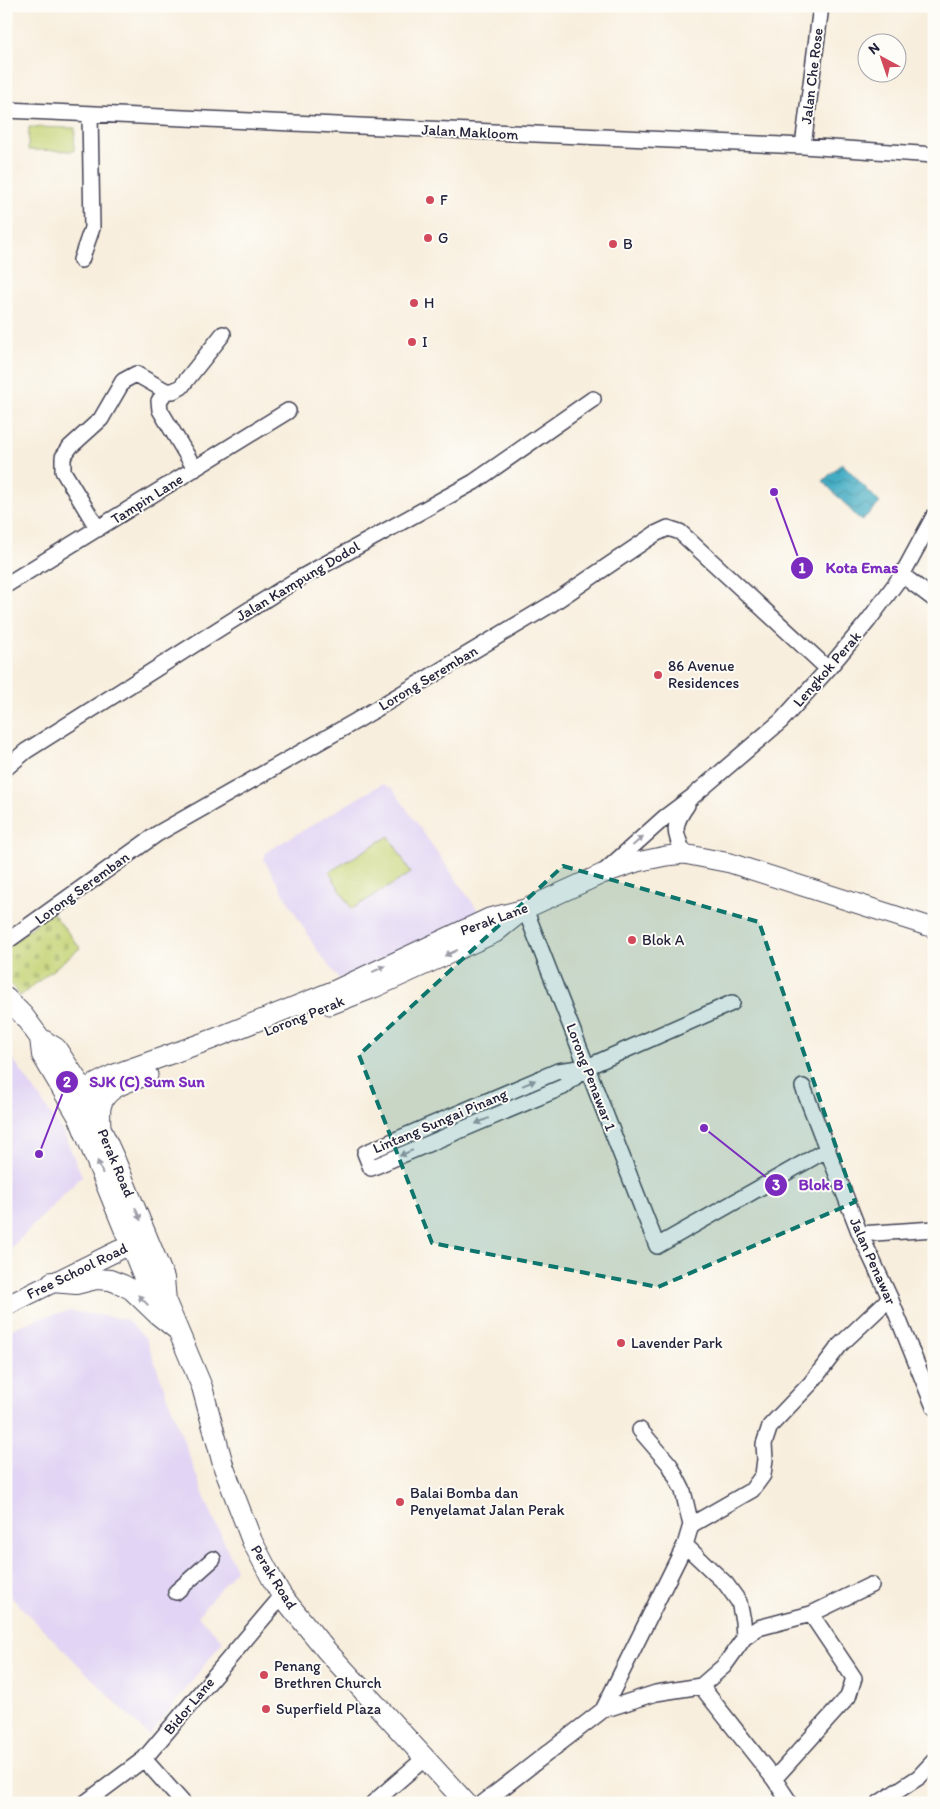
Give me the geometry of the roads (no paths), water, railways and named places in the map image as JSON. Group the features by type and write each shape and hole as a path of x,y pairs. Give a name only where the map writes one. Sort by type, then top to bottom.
{"main road":[{"name":"Perak Road","path":"6,998 23,1015 40,1038 42,1055 75,1093 101,1128 140,1242 147,1285 166,1302 180,1332 202,1387 219,1452 252,1541 282,1596 326,1650 466,1803"},
{"name":"Perak Road","path":"75,1093 88,1139 140,1242"},
{"path":"52,1282 76,1284 96,1279 110,1280 123,1285 132,1290 157,1314 180,1332"}],"street":[{"name":"Jalan Che Rose","path":"803,146 821,6"},
{"name":"Jalan Makloom","path":"6,110 803,146 934,155"},
{"path":"81,260 92,228 90,114"},
{"path":"98,529 63,471 63,457 70,447 101,419 122,381 136,374 166,391 173,391 181,387 223,334"},
{"path":"166,391 159,401 160,410 195,469"},
{"name":"Jalan Kampung Dodol","path":"6,768 26,751 293,582 474,482 593,399"},
{"name":"Tampin Lane","path":"6,586 288,411"},
{"name":"Lengkok Perak","path":"602,874 664,818 692,797 781,721 852,642 902,575 934,516"},
{"name":"Lorong Seremban","path":"6,942 157,834 364,716 550,606 655,534 668,528 680,532 828,669"},
{"path":"902,575 934,599"},
{"name":"Lengkok Perak","path":"684,854 675,829 678,818 692,797"},
{"name":"Perak Lane","path":"75,1093 112,1075 335,990 489,918 525,909 602,874 638,862 684,854 722,861 934,928"},
{"name":"Lorong Penawar 1","path":"525,909 657,1246 828,1149"},
{"name":"Lorong Perak","path":"101,1128 101,1107 108,1094 116,1088 374,988 495,933 525,909"},
{"name":"Lintang Sungai Pinang","path":"587,1068 558,1071 365,1153 371,1168 563,1087 587,1068 732,1003"},
{"name":"Jalan Penawar","path":"803,1087 860,1234 890,1298 934,1407"},
{"path":"860,1234 934,1229"},
{"name":"Free School Road","path":"6,1306 52,1282 140,1242"},
{"path":"691,1525 752,1490 763,1475 764,1444 770,1426 786,1412 840,1345 890,1298"},
{"path":"603,1710 685,1544 691,1525 683,1491 670,1465 640,1430"},
{"path":"685,1544 726,1584 738,1602 743,1620 744,1638"},
{"path":"176,1592 213,1559"},
{"path":"483,1803 603,1710 656,1693 701,1686 724,1666 744,1638 758,1628 812,1614 871,1585"},
{"name":"Bidor Lane","path":"85,1803 144,1759 282,1596"},
{"path":"774,1779 848,1697 852,1687 854,1678 812,1614"},
{"path":"701,1686 774,1779 790,1803"},
{"path":"373,1803 425,1758"},
{"path":"144,1759 183,1803"},
{"path":"879,1803 919,1777 934,1761"}],"water":[{"path":"842,463 880,503 861,521 823,481"}],"place":[{"name":"F","path":"430,200"},
{"name":"G","path":"428,238"},
{"name":"B","path":"613,244"},
{"name":"H","path":"414,303"},
{"name":"I","path":"412,342"},
{"name":"Kota Emas","path":"774,492"},
{"name":"86 Avenue Residences","path":"658,675"},
{"name":"Blok A","path":"632,940"},
{"name":"Blok B","path":"704,1128"},
{"name":"SJK (C) Sum Sun","path":"39,1154"},
{"name":"Lavender Park","path":"621,1343"},
{"name":"Balai Bomba dan Penyelamat Jalan Perak","path":"400,1502"},
{"name":"Penang Brethren Church","path":"264,1675"},
{"name":"Superfield Plaza","path":"266,1709"}]}
